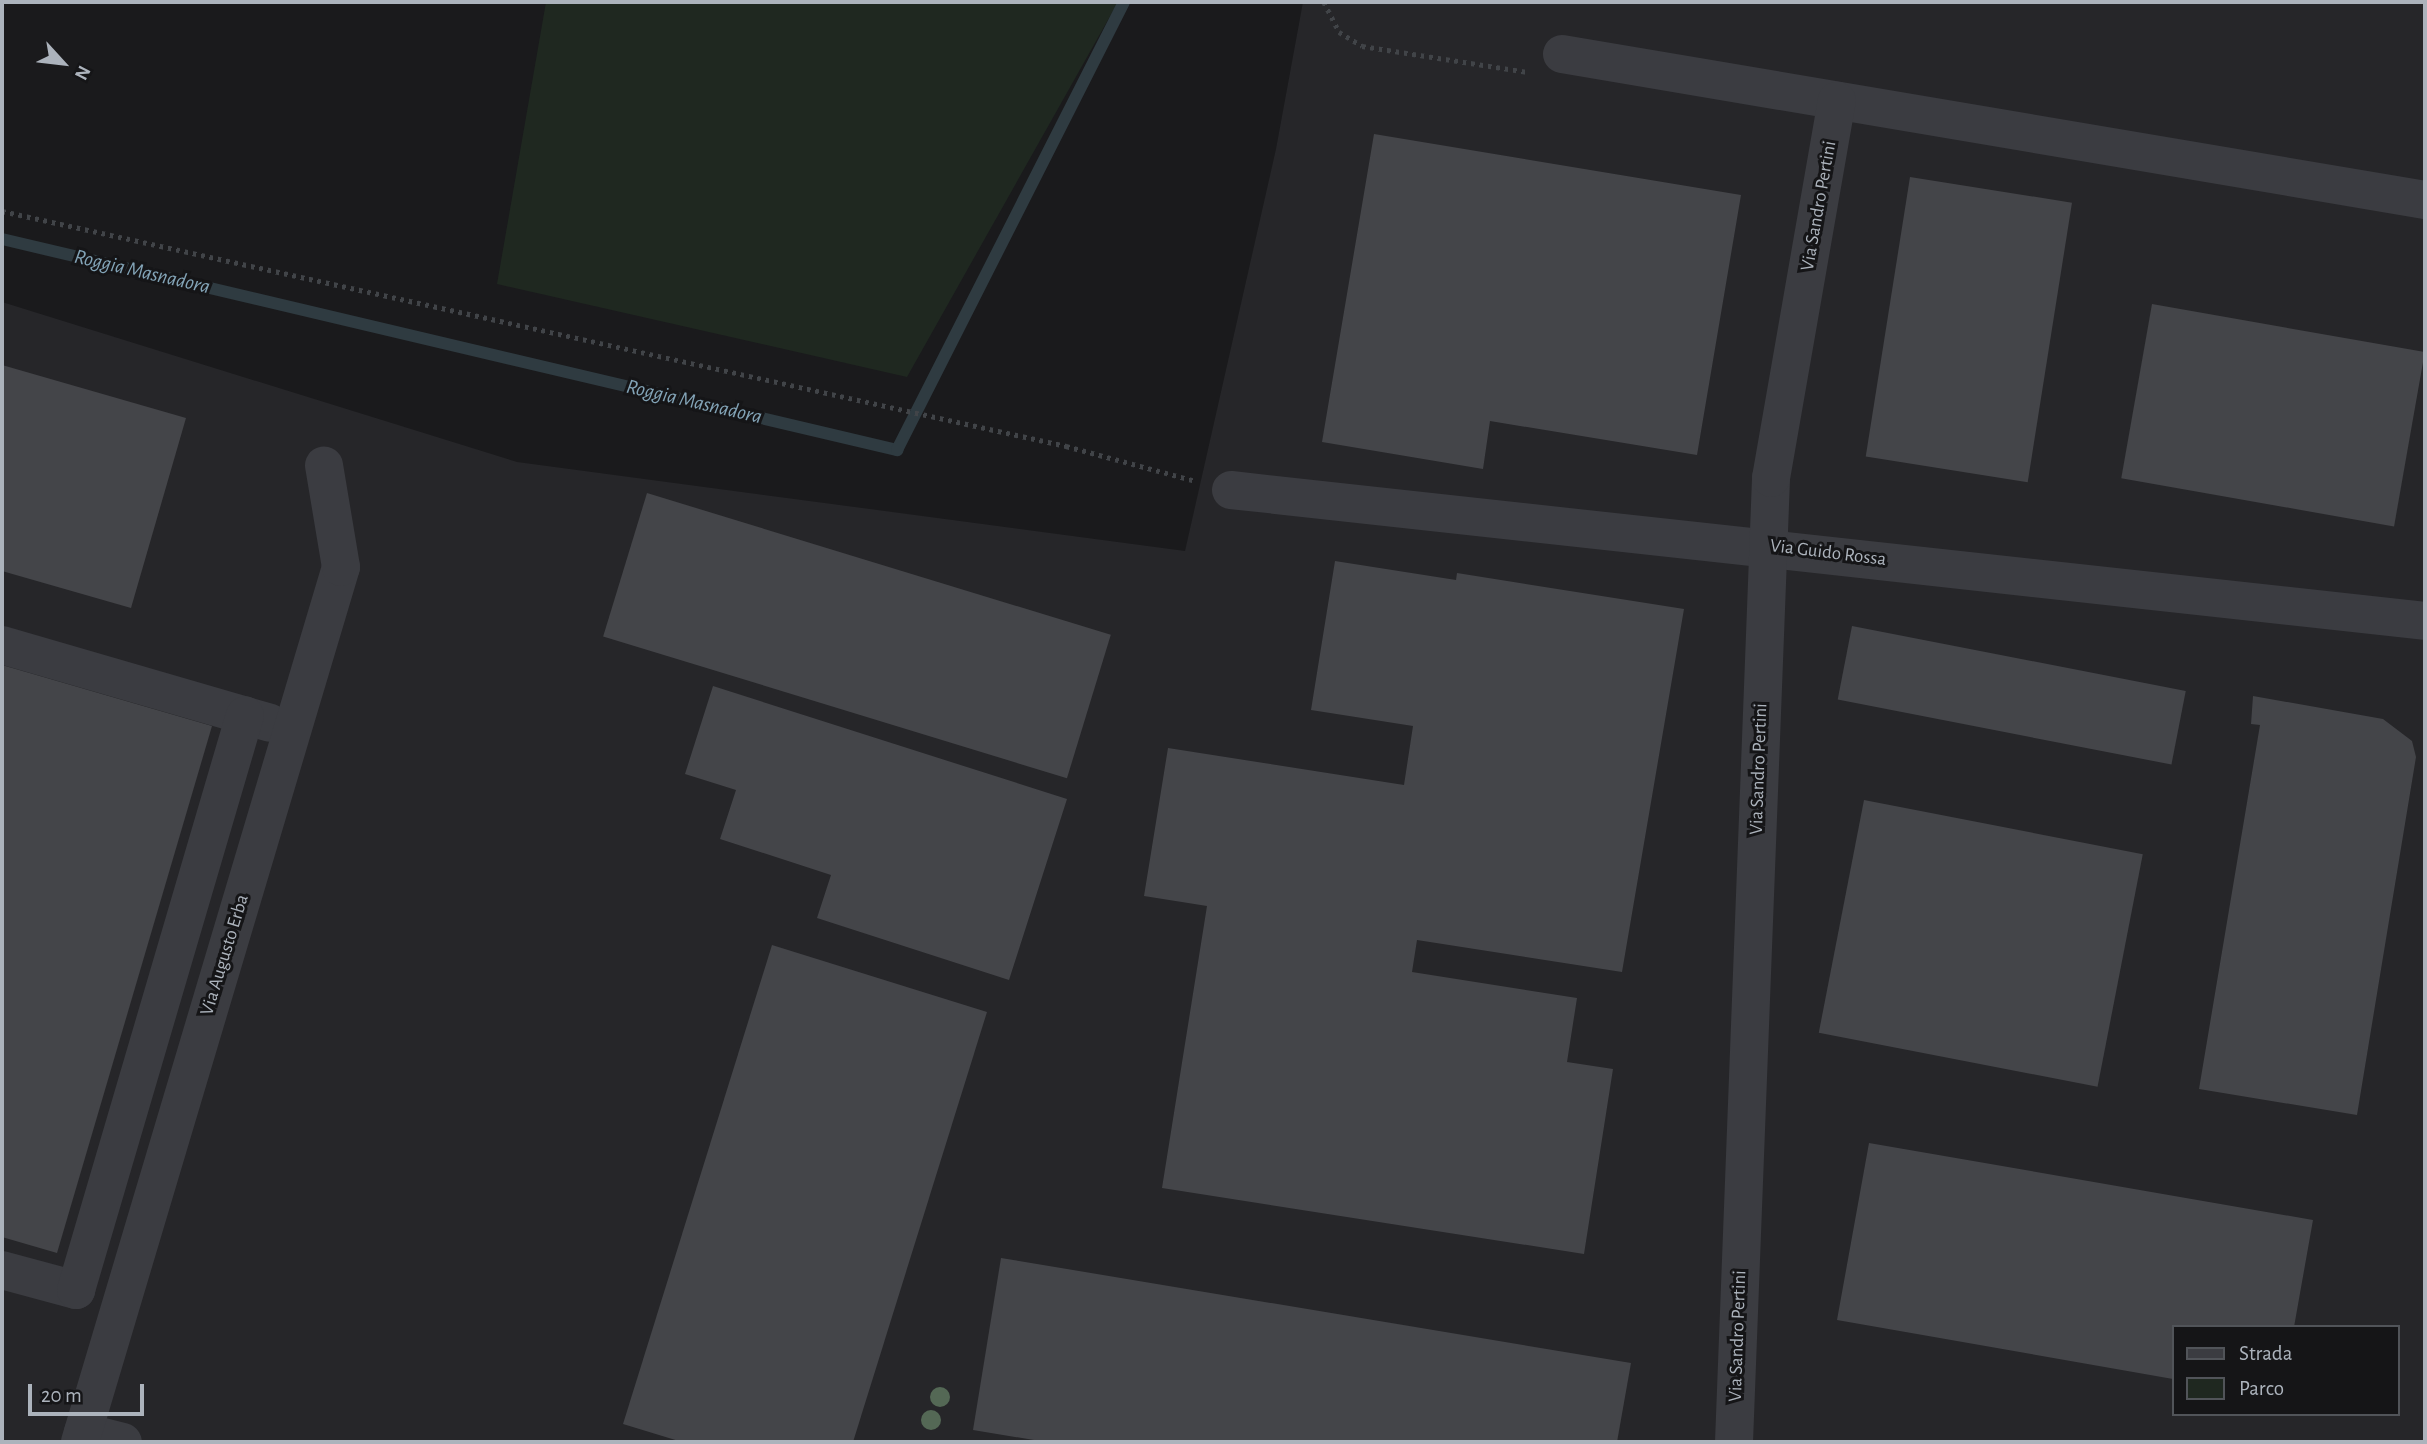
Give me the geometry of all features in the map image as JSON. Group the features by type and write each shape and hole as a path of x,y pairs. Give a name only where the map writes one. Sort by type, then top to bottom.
{"street":[{"path":"1562,54 2425,200"},
{"name":"Via Sandro Pertini","path":"1734,1442 1771,478 1837,101"},
{"name":"Via Augusto Erba","path":"82,1437 341,567 324,466"},
{"name":"Via Guido Rossa","path":"1231,490 1767,546 2425,621"},
{"path":"2,645 292,729"},
{"path":"2,1270 76,1290 245,715"},
{"path":"82,1437 124,1442"}],"path":[{"path":"1324,2 1339,33 1362,46 1532,72 1562,54"},
{"path":"2,211 1066,446 1231,490"}],"shaded area":[{"path":"1303,2 2425,2 2425,1442 2,1442 2,302 517,462 1185,551 1276,149"}],"green space":[{"path":"546,2 1118,2 907,377 497,284"}],"building":[{"path":"1374,134 1741,195 1697,455 1490,421 1483,469 1322,442"},
{"path":"1910,177 2072,203 2028,482 1866,457"},
{"path":"2152,304 2425,352 2394,526 2121,478"},
{"path":"2,365 186,418 131,608 2,571"},
{"path":"647,493 1111,635 1067,778 603,636"},
{"path":"1335,561 1456,580 1457,573 1684,609 1622,972 1417,940 1412,972 1577,998 1567,1062 1613,1069 1584,1254 1162,1188 1207,906 1144,896 1168,748 1404,785 1413,726 1311,710"},
{"path":"1852,626 2186,691 2171,764 1838,700"},
{"path":"2,665 212,726 57,1253 2,1237"},
{"path":"713,686 1067,799 1009,980 817,918 831,875 720,839 736,790 685,774"},
{"path":"2253,696 2383,719 2412,741 2416,757 2357,1115 2199,1089 2260,725 2251,724"},
{"path":"1864,800 2143,854 2098,1087 1819,1033"},
{"path":"772,945 987,1012 853,1442 682,1442 623,1424"},
{"path":"1869,1143 2313,1220 2294,1325 2172,1325 2172,1379 1837,1320"},
{"path":"1001,1258 1631,1363 1617,1442 1046,1442 973,1430"}],"waterway":[{"name":"Roggia Masnadora","path":"2,239 897,450 1124,2"}]}
